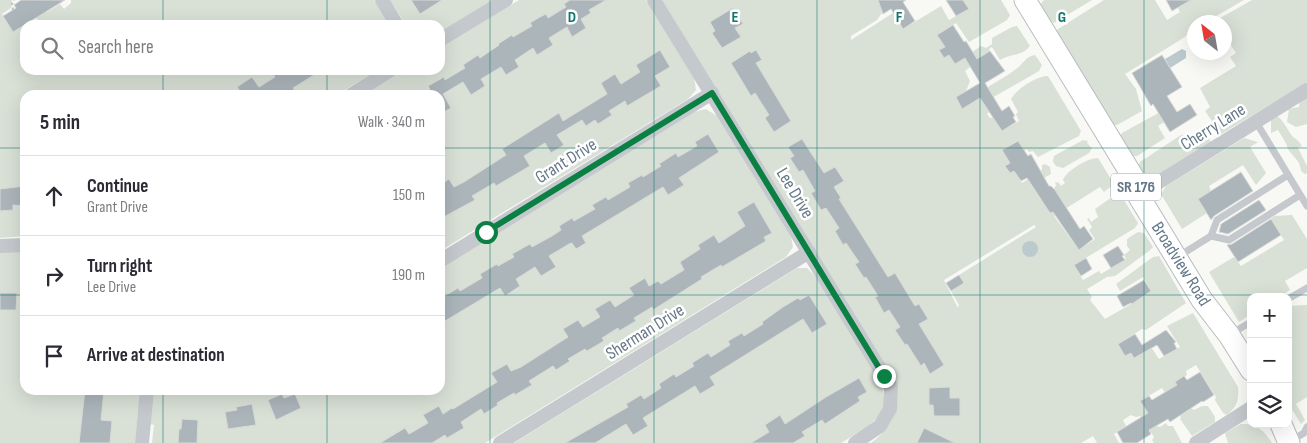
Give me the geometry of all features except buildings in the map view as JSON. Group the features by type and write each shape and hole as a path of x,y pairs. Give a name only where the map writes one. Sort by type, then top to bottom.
{"main road":[{"name":"Broadview Road","path":"1025,0 1133,176 1138,195 1176,258 1202,300 1229,335 1247,364"}],"street":[{"path":"382,0 394,20"},
{"path":"445,37 506,0"},
{"name":"Lee Drive","path":"654,0 891,387 890,409 880,426 855,443"},
{"path":"359,90 383,75"},
{"name":"Cherry Lane","path":"1138,195 1307,90"},
{"name":"Grant Drive","path":"445,258 712,93"},
{"path":"0,246 20,245"},
{"name":"Sherman Drive","path":"500,443 809,252"},
{"path":"142,443 147,395"},
{"path":"1196,443 1247,411"}],"lane":[{"path":"1256,122 1307,206"},
{"path":"1176,258 1211,236 1217,220 1288,175"},
{"path":"1211,236 1229,240 1300,195"},
{"path":"1292,297 1307,288"},
{"path":"1229,335 1247,324"},
{"path":"1286,436 1304,433 1307,427"}],"path":[{"path":"12,10 14,0"}],"shaded area":[{"path":"0,0 12,0 11,8 2,14 13,32 20,27 20,75 370,75 344,90 20,90 20,236 0,238"},
{"path":"27,0 39,0 47,12 60,4 64,9 71,3 71,0 374,0 387,20 37,20"},
{"path":"390,0 494,0 445,30 445,20 403,20"},
{"path":"519,0 646,0 694,78 696,90 688,99 445,248 445,90 372,90 397,75 445,75 445,45"},
{"path":"662,0 879,0 882,13 877,20 851,36 851,40 893,13 903,29 941,6 949,20 969,9 963,0 1001,0 1010,15 1007,20 969,42 956,23 937,35 945,47 939,51 944,58 949,55 955,64 981,46 986,48 992,44 992,38 1017,26 1030,46 1023,52 1000,60 992,47 989,49 990,51 969,64 970,67 965,71 970,81 966,91 957,100 963,108 990,91 988,87 1013,72 1026,59 1035,55 1042,65 1039,71 983,103 989,112 987,114 990,118 993,117 1002,131 1019,121 1016,114 1018,112 1011,99 1027,84 1038,78 1048,76 1081,131 1079,136 1038,157 1033,151 1029,152 1027,149 1024,151 1017,141 1002,150 1010,163 1005,166 1010,173 1014,171 1022,183 1042,170 1042,165 1045,164 1050,167 1051,174 1031,185 1041,200 1047,203 1056,185 1055,182 1061,186 1065,183 1063,180 1065,176 1078,165 1098,158 1114,184 1104,192 1100,187 1054,216 1079,250 1095,239 1089,230 1092,227 1087,219 1089,218 1091,222 1098,217 1095,209 1115,195 1121,195 1138,223 1135,228 1074,265 1083,280 1099,271 1101,274 1126,259 1124,255 1130,250 1127,246 1127,239 1138,232 1144,233 1153,247 1115,276 1107,277 1087,289 1092,297 1090,300 1105,319 1140,299 1140,297 1151,291 1143,277 1120,291 1116,284 1153,257 1159,256 1186,303 1146,330 1142,329 1118,344 1125,356 1131,353 1134,358 1151,347 1159,359 1180,347 1167,326 1193,313 1238,387 1238,400 1227,415 1223,413 1215,400 1216,397 1196,365 1186,371 1187,375 1176,382 1191,408 1194,410 1202,406 1208,406 1215,417 1215,422 1192,436 1162,388 1140,401 1156,426 1160,427 1166,423 1168,426 1173,426 1182,443 1154,443 1152,440 1154,437 1140,416 1131,415 1123,420 1126,426 1114,434 1119,443 1097,443 1093,436 1081,443 871,443 884,432 892,418 897,403 897,387","holes":["1034,225 1036,227 959,275 964,283 951,291 959,305 958,308 944,280"]},
{"path":"1044,0 1092,0 1054,23 1049,22 1039,6"},
{"path":"1104,0 1155,0 1167,20 1180,12 1178,8 1190,0 1244,0 1218,15 1187,15 1187,34 1185,37 1125,74 1136,89 1142,111 1117,125 1112,125 1055,34 1058,29"},
{"path":"1252,0 1307,0 1307,83 1221,134 1205,111 1210,107 1200,88 1236,66 1232,60 1232,56 1236,53 1232,47 1232,15 1225,15"},
{"path":"1182,49 1186,51 1186,58 1170,68 1165,59"},
{"path":"1307,96 1307,124 1296,127 1287,122 1289,109 1299,107 1300,99"},
{"path":"1173,105 1175,109 1158,126 1165,138 1137,156 1131,156 1119,138 1122,133"},
{"path":"706,109 717,116 791,237 793,247 786,257 485,443 152,443 154,424 152,425 138,413 135,443 0,443 0,252 20,251 20,395 445,395 445,266 694,112"},
{"path":"1277,116 1302,146 1298,148 1307,166 1307,173 1305,174 1301,171 1299,164 1278,130 1271,133 1271,120"},
{"path":"1181,135 1190,135 1195,144 1208,137 1211,142 1159,174 1149,177 1138,168 1140,162"},
{"path":"1244,138 1258,142 1250,147 1266,173 1256,185 1243,165 1209,186 1211,191 1198,199 1207,213 1182,229 1161,194 1166,186"},
{"path":"1083,140 1088,141 1087,143 1092,148 1089,153 1063,168 1056,166 1053,162 1054,156"},
{"path":"1292,215 1307,239 1307,268 1285,281 1290,290 1286,293 1247,293 1247,317 1239,322 1209,272 1234,257 1241,266 1284,240 1271,219 1274,216"},
{"path":"1030,241 1036,243 1038,249 1036,255 1030,257 1024,255 1022,249 1024,243"},
{"path":"797,268 807,268 816,277 882,384 884,406 880,415 869,426 841,443 514,443"},
{"path":"1307,305 1307,397 1296,404 1305,420 1301,424 1292,409 1292,306"},
{"path":"1241,424 1247,424 1247,428 1259,428 1272,443 1228,443 1225,433"}],"route":[{"path":"486,232 712,93 884,376"}]}
